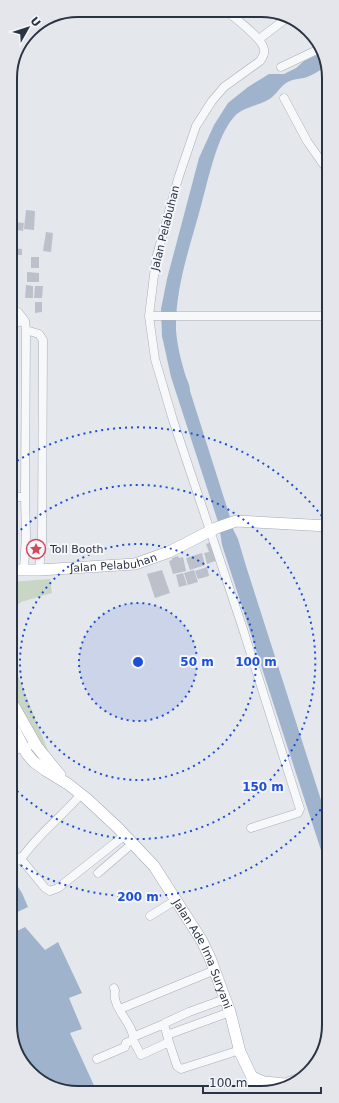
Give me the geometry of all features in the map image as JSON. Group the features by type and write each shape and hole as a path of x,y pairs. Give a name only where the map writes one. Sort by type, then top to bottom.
{"main road":[{"path":"213,529 236,521 322,526"},
{"name":"Jalan Pelabuhan","path":"17,570 135,564 169,552 213,529"},
{"path":"17,736 19,747"},
{"name":"Jalan Ade Ima Suryani","path":"19,747 34,762 81,794 125,835 154,866 202,942 215,970 230,1012 240,1050 252,1077 254,1086"},
{"path":"252,1077 264,1082 277,1084"}],"street":[{"path":"236,17 259,39 283,21"},
{"name":"Jalan Pelabuhan","path":"213,529 182,449 155,359 149,316 156,259 178,179 196,126 212,101 224,88 260,61 264,56 264,51 259,39"},
{"path":"281,67 316,51"},
{"path":"284,98 307,141 322,162"},
{"path":"17,312 26,326 26,536 24,570"},
{"path":"149,316 322,316"},
{"path":"17,322 39,334 43,340 42,542 39,570"},
{"path":"17,497 25,497"},
{"path":"213,529 300,809 298,813 251,828"},
{"path":"17,861 81,794"},
{"path":"21,857 21,860 45,888 50,891 58,888 69,880 125,835"},
{"path":"98,873 133,843"},
{"path":"150,916 176,900"},
{"path":"120,1010 215,970"},
{"path":"114,988 116,991 114,999 141,1055 168,1038 230,1012"},
{"path":"96,1059 125,1047 126,1043 133,1038 189,1012 225,999"},
{"path":"164,1024 177,1066 181,1069 240,1050"}],"green space":[{"path":"50,579 52,593 21,602 17,605 17,582"},
{"path":"17,673 53,763 36,744 17,706"}],"water":[{"path":"318,55 321,69 304,78 288,82 269,99 241,111 228,125 223,135 211,169 184,265 178,297 176,330 178,347 190,391 230,517 231,525 238,539 322,803 322,853 222,545 219,525 171,377 162,336 161,309 167,279 199,158 214,125 228,103 248,87 269,74 284,74 296,68 304,61"},
{"path":"17,885 22,893 28,907 17,912"},
{"path":"25,927 45,950 58,942 82,993 69,998 82,1029 70,1033 94,1086 66,1085 47,1078 35,1068 23,1052 18,1037 17,1025 17,931"}],"building":[{"path":"26,210 35,211 34,230 24,229"},
{"path":"17,222 24,223 23,231 17,230"},
{"path":"46,232 53,233 51,252 43,251"},
{"path":"17,248 22,249 22,255 17,255"},
{"path":"31,257 39,257 39,268 31,268"},
{"path":"27,272 39,273 39,282 27,282"},
{"path":"26,285 33,286 33,298 25,298"},
{"path":"35,286 43,286 42,298 34,298"},
{"path":"35,302 42,302 42,312 35,313"},
{"path":"212,542 218,560 207,564 204,553 209,552 206,544"},
{"path":"202,553 205,565 190,570 186,558"},
{"path":"178,556 179,558 183,557 186,571 173,574 169,561"},
{"path":"207,567 209,576 198,579 195,571"},
{"path":"162,570 170,593 155,598 147,574"},
{"path":"194,570 198,582 188,585 184,573"},
{"path":"183,573 187,585 179,587 176,575"}],"place":[{"name":"Toll Booth","path":"36,549"}]}
